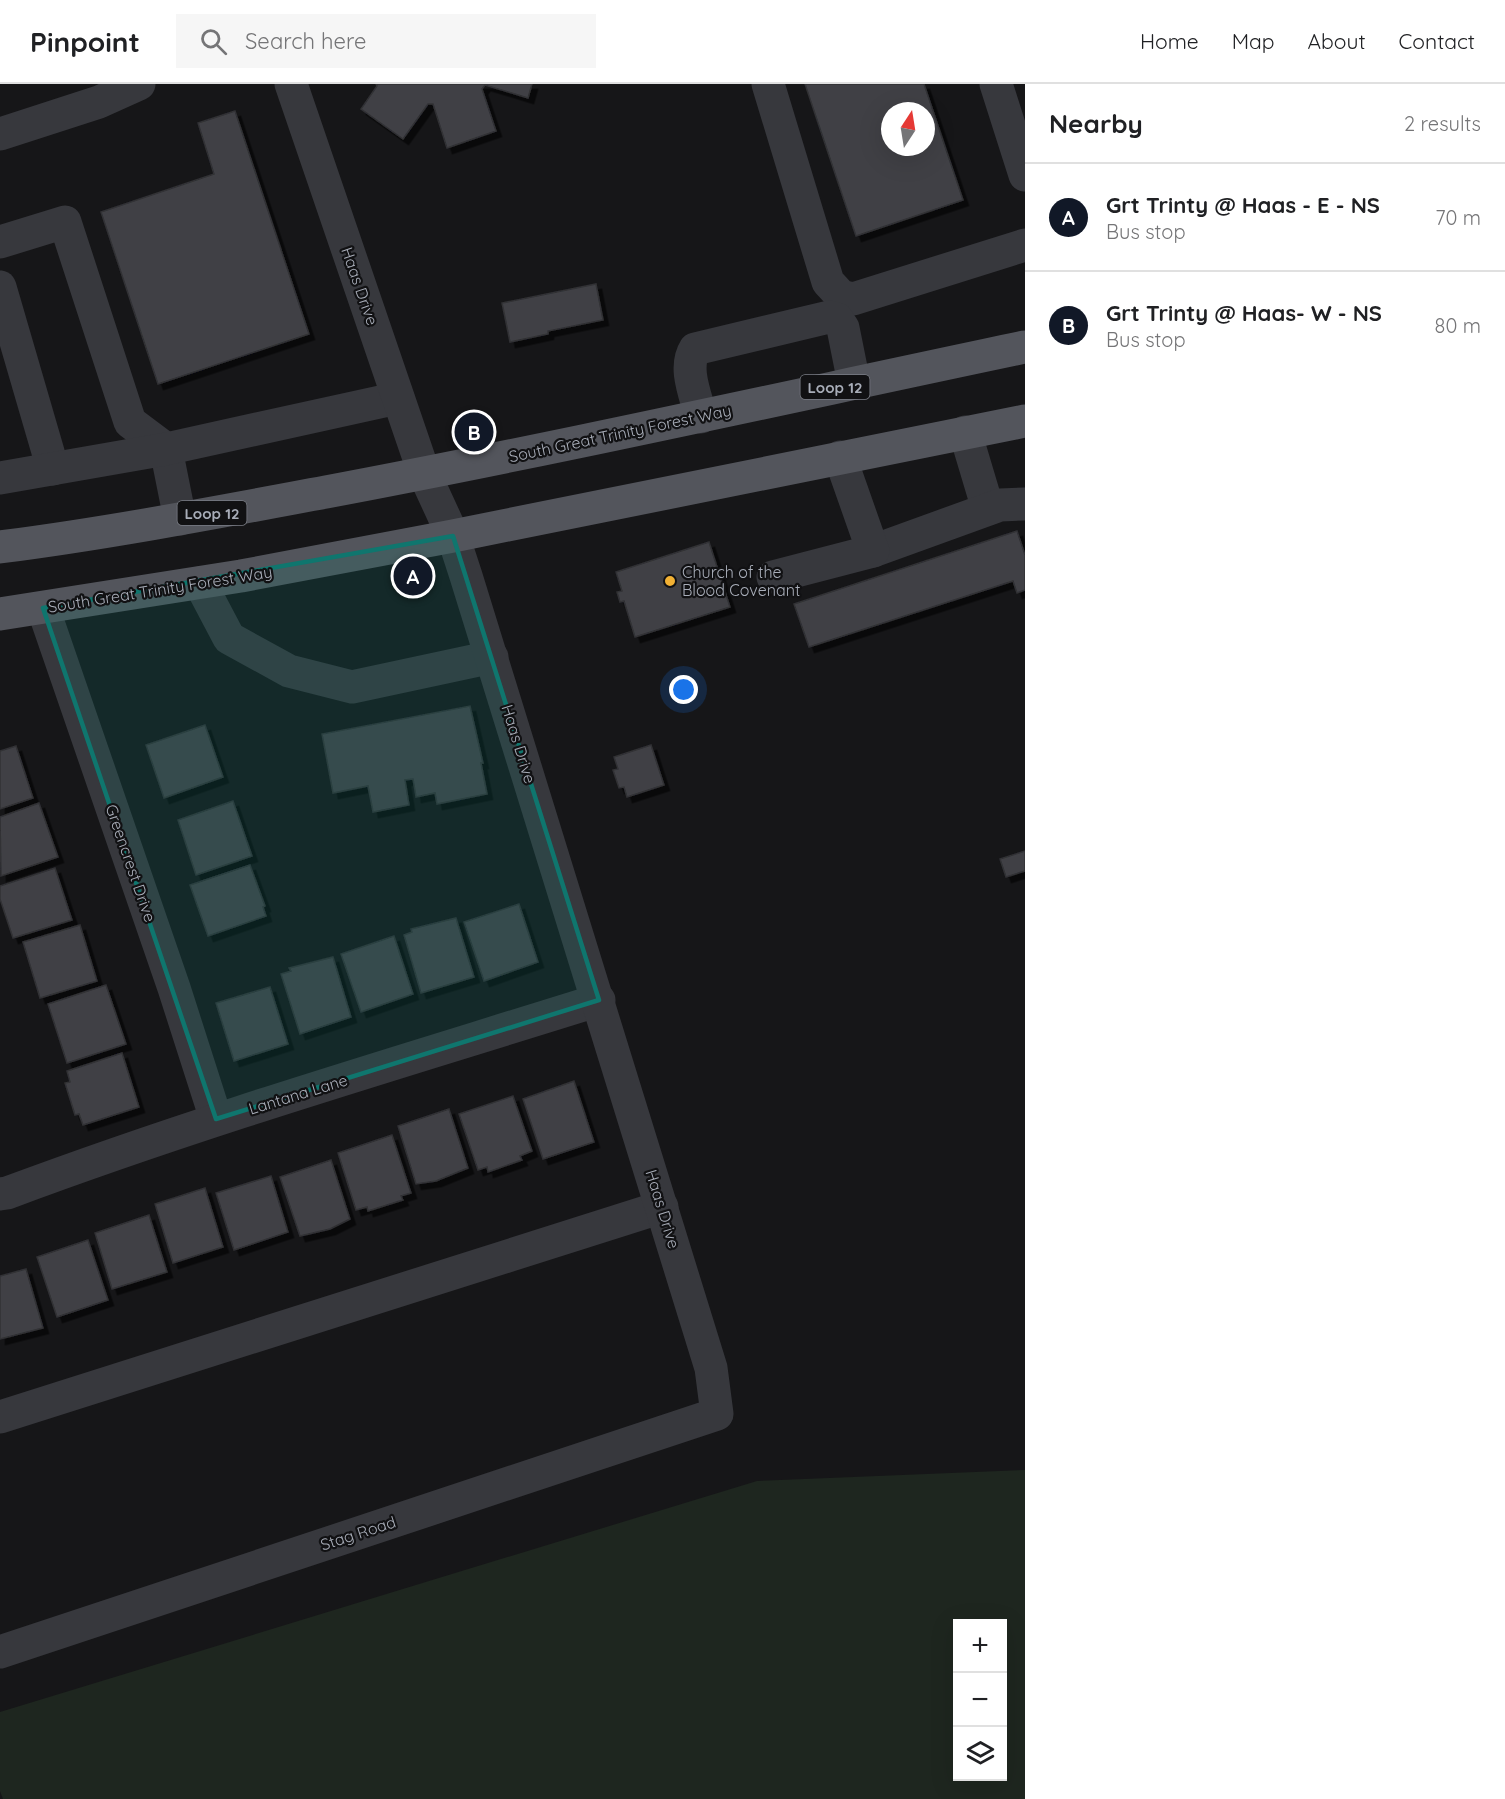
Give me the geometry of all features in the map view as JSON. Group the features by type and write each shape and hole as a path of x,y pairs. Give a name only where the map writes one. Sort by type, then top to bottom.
{"main road":[{"name":"South Great Trinity Forest Way","path":"0,547 180,519 424,473 701,417 1025,347"},
{"name":"South Great Trinity Forest Way","path":"0,614 200,583 453,536 1025,421"}],"street":[{"path":"0,134 99,102 139,84"},
{"name":"Haas Drive","path":"291,84 424,473 453,536 492,657 711,1368 717,1414"},
{"path":"768,84 828,282 841,296 837,319 843,327 854,383"},
{"path":"996,84 1025,175"},
{"path":"0,243 65,222 130,422 166,449 180,519"},
{"path":"701,417 691,376 690,356 695,349 829,316 853,299 1025,245"},
{"path":"0,287 52,469"},
{"path":"0,478 166,449 398,398"},
{"path":"965,432 988,509"},
{"path":"840,457 873,552"},
{"path":"773,577 873,552 1000,505 1025,504"},
{"path":"200,583 229,638 289,671 352,687 492,657"},
{"name":"Greencrest Drive","path":"43,608 174,988 216,1119"},
{"name":"Lantana Lane","path":"0,1194 216,1119 598,1000"},
{"path":"0,1417 662,1207"},
{"name":"Stag Road","path":"0,1652 717,1414"}],"highlighted area":[{"path":"453,536 599,1000 216,1119 43,608"}],"shaded area":[{"path":"1025,1470 1025,1799 3,1799 0,1791 0,1712 757,1481"}],"building":[{"path":"376,84 532,84 528,98 485,85 482,89 496,131 447,148 433,104 428,104 403,139 361,109 377,86"},
{"path":"805,84 924,84 930,102 881,102 881,156 935,156 935,117 963,200 856,236"},
{"path":"235,111 309,334 158,384 101,212 214,174 198,123"},
{"path":"596,284 603,320 548,331 548,334 510,342 502,303"},
{"path":"1017,531 1025,555 1025,590 1017,593 1013,581 809,647 794,604"},
{"name":"Church of the Blood Covenant","path":"709,542 730,607 635,637 624,601 620,602 617,592 622,591 616,572"},
{"path":"470,706 483,763 481,763 487,794 437,804 435,793 416,797 413,779 405,780 409,805 373,812 368,786 333,793 322,734"},
{"path":"205,725 223,777 164,798 146,745"},
{"path":"651,745 664,785 627,797 624,787 619,788 613,770 618,769 614,757"},
{"path":"16,746 33,798 0,809 0,751"},
{"path":"233,801 252,856 196,875 178,820"},
{"path":"39,803 58,857 1,876 0,817"},
{"path":"1025,851 1025,871 1006,877 1000,859"},
{"path":"250,865 265,906 263,907 266,916 208,936 190,885"},
{"path":"55,868 72,920 13,938 0,899 0,886"},
{"path":"519,904 538,962 484,981 464,922"},
{"path":"456,918 474,977 421,993 404,935 412,932 411,929"},
{"path":"80,925 97,981 40,998 23,942"},
{"path":"394,936 413,994 361,1012 341,954"},
{"path":"333,957 351,1017 300,1034 281,974 291,971 289,968"},
{"path":"106,985 126,1044 67,1063 48,1004"},
{"path":"270,987 288,1044 234,1061 216,1003"},
{"path":"122,1053 139,1107 83,1125 79,1114 75,1115 65,1083 70,1082 67,1071"},
{"path":"574,1081 594,1142 543,1159 523,1099"},
{"path":"513,1096 532,1151 520,1156 522,1160 488,1172 487,1167 478,1170 459,1114"},
{"path":"449,1109 468,1168 436,1181 416,1184 398,1126"},
{"path":"392,1135 411,1193 401,1196 403,1200 368,1211 367,1207 356,1210 338,1153"},
{"path":"331,1160 350,1219 330,1229 300,1236 280,1177"},
{"path":"271,1176 288,1232 234,1250 216,1193"},
{"path":"205,1188 223,1247 173,1263 155,1204"},
{"path":"149,1215 167,1272 112,1289 95,1233"},
{"path":"88,1240 108,1300 57,1317 37,1257"},
{"path":"26,1269 43,1328 0,1339 0,1276"}],"place":[{"name":"Grt Trinty @ Haas- W - NS","path":"474,432"},
{"name":"Grt Trinty @ Haas - E - NS","path":"413,576"},
{"name":"Church of the Blood Covenant","path":"670,581"}]}
